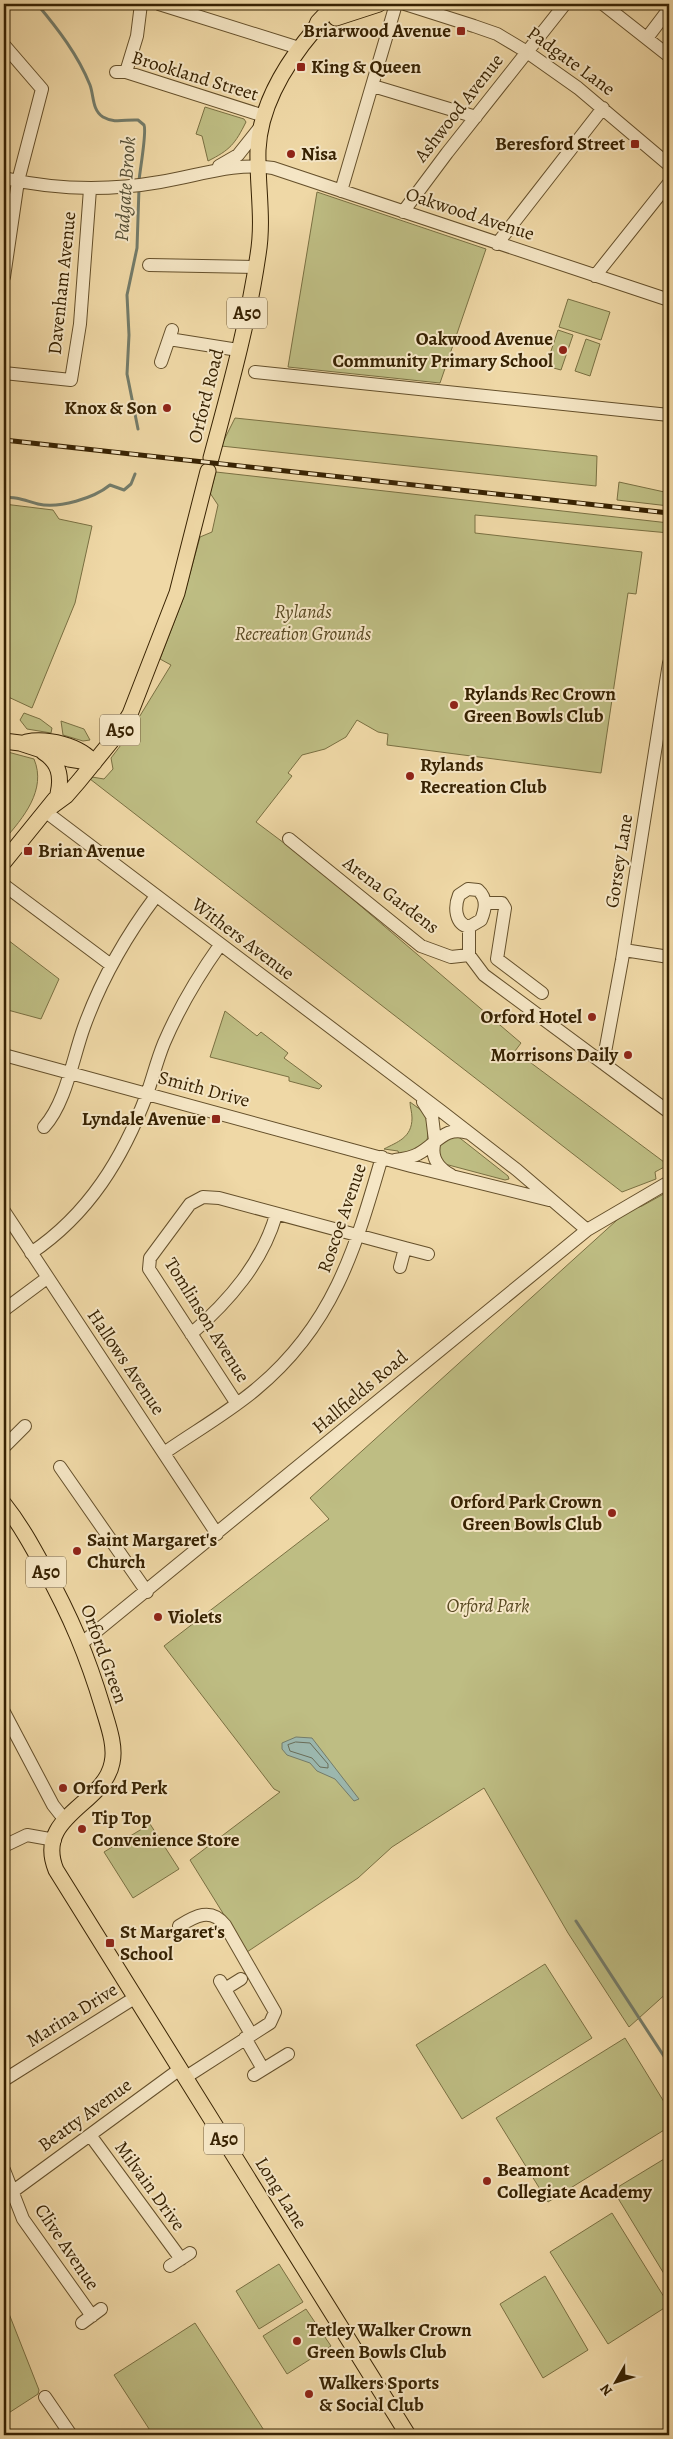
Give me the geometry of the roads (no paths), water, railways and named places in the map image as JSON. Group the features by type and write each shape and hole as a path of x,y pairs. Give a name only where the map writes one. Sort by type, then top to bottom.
{"main road":[{"name":"A50","path":"258,166 262,121 282,75 299,48 316,29 318,22 347,4"},
{"path":"336,11 380,4"},
{"name":"Orford Road","path":"4,862 52,804 66,796 123,708 137,693 177,593 238,350 256,267 262,216 258,166"},
{"path":"4,741 20,743 44,742 73,748 89,760"},
{"path":"20,743 43,752 89,760"},
{"path":"43,752 53,760 58,768 60,786 52,804"},
{"name":"Orford Green","path":"4,1504 16,1518 33,1547 82,1642 112,1744 112,1764 109,1774 99,1789 64,1819"},
{"name":"A50","path":"55,1840 64,1819"},
{"name":"Long Lane","path":"55,1840 53,1857 56,1870 408,2435"}],"street":[{"name":"Brookland Street","path":"141,4 137,36 121,72 262,121"},
{"path":"158,4 299,48"},
{"name":"Padgate Lane","path":"380,4 401,5 497,34 555,70 603,108 669,165"},
{"name":"Ashwood Avenue","path":"403,212 565,4"},
{"path":"603,4 669,56"},
{"path":"342,191 373,86 401,5"},
{"path":"647,38 669,9"},
{"path":"4,45 42,89 18,181 4,277"},
{"path":"373,86 476,117"},
{"path":"497,244 603,108"},
{"path":"205,173 238,155 262,121"},
{"path":"4,178 90,189 139,185 240,166 258,166"},
{"name":"Oakwood Avenue","path":"258,166 280,170 669,300"},
{"path":"595,276 669,183"},
{"name":"Davenham Avenue","path":"4,373 71,380 80,324 90,189"},
{"path":"149,265 256,267"},
{"path":"161,362 171,335 238,350"},
{"path":"255,372 669,415"},
{"name":"Gorsey Lane","path":"603,1063 664,732 669,664"},
{"name":"Withers Avenue","path":"52,804 156,896 517,1170 587,1230"},
{"name":"Arena Gardens","path":"289,839 421,946 451,957 470,955"},
{"path":"4,885 111,965"},
{"path":"468,889 478,890 482,894 485,904 481,920 469,927 464,926 456,913 459,896 468,889"},
{"path":"44,1127 55,1111 84,1026 111,965 156,896"},
{"path":"485,904 502,903 505,908 497,959 542,993"},
{"path":"469,927 470,955 484,975 669,1112"},
{"path":"31,1253 64,1227 104,1184 132,1132 148,1094 164,1045 182,1005 220,945"},
{"path":"624,950 669,957"},
{"name":"Smith Drive","path":"4,1055 388,1158 418,1168 451,1174 551,1200"},
{"name":"Withers Avenue","path":"417,1094 432,1116 435,1141 433,1151 436,1160 451,1174"},
{"name":"Smith Drive","path":"388,1158 417,1155 452,1131 469,1133"},
{"name":"Roscoe Avenue","path":"164,1453 237,1404 270,1376 310,1330 340,1282 388,1158"},
{"path":"504,1188 517,1183 519,1176 517,1170"},
{"name":"Hallfields Road","path":"82,1642 147,1592 587,1230 669,1182"},
{"name":"Tomlinson Avenue","path":"237,1404 149,1269 148,1262 187,1207 199,1199 220,1198 276,1215 428,1254"},
{"name":"Hallows Avenue","path":"4,1211 217,1534"},
{"path":"191,1334 231,1293 254,1265 270,1234 276,1215"},
{"path":"400,1267 406,1248"},
{"path":"4,1310 47,1278"},
{"path":"4,1447 25,1426"},
{"path":"60,1467 147,1592"},
{"path":"5,1715 53,1805 64,1819"},
{"path":"4,1846 27,1835 55,1840"},
{"name":"Beatty Avenue","path":"12,2192 90,2135 183,2073 270,2022 276,2012 225,1925 216,1915 202,1914 184,1923 182,1909"},
{"path":"241,1979 222,1985 248,2036 259,2072 288,2054"},
{"name":"Marina Drive","path":"4,2080 136,1997"},
{"name":"Milvain Drive","path":"90,2135 181,2259"},
{"name":"Clive Avenue","path":"4,2170 23,2219 91,2316"},
{"path":"46,2404 71,2435"}],"water":[{"path":"296,1737 312,1738 359,1799 354,1801 335,1779 317,1771 310,1763 287,1755 282,1749 282,1743"}],"waterway":[{"name":"Padgate Brook","path":"37,4 60,33 80,63 90,85 95,107 99,114 112,120 138,120 144,125 144,143 139,181"},
{"name":"Padgate Brook","path":"138,429 127,374 129,335 127,295 137,248 139,188"},
{"name":"Padgate Brook","path":"4,498 17,498 46,505 66,504 86,498 110,485 124,490 131,484 135,474"},
{"path":"576,1921 669,2064"}],"railway":[{"path":"4,440 669,513"}],"place":[{"name":"Briarwood Avenue","path":"461,31"},
{"name":"King & Queen","path":"301,67"},
{"name":"Beresford Street","path":"635,144"},
{"name":"Nisa","path":"291,154"},
{"name":"Oakwood Avenue Community Primary School","path":"563,350"},
{"name":"Knox & Son","path":"167,408"},
{"name":"Rylands Rec Crown Green Bowls Club","path":"454,705"},
{"name":"Rylands Recreation Club","path":"410,776"},
{"name":"Brian Avenue","path":"28,851"},
{"name":"Orford Hotel","path":"592,1017"},
{"name":"Morrisons Daily","path":"628,1055"},
{"name":"Lyndale Avenue","path":"216,1119"},
{"name":"Orford Park Crown Green Bowls Club","path":"612,1513"},
{"name":"Saint Margaret's Church","path":"77,1551"},
{"name":"Violets","path":"158,1617"},
{"name":"Orford Perk","path":"63,1788"},
{"name":"Tip Top Convenience Store","path":"82,1829"},
{"name":"St Margaret's School","path":"110,1943"},
{"name":"Beamont Collegiate Academy","path":"487,2181"},
{"name":"Tetley Walker Crown Green Bowls Club","path":"297,2341"},
{"name":"Walkers Sports & Social Club","path":"309,2394"}],"park label":[{"name":"Rylands Recreation Grounds","path":"303,623"},
{"name":"Orford Park","path":"488,1606"}]}
